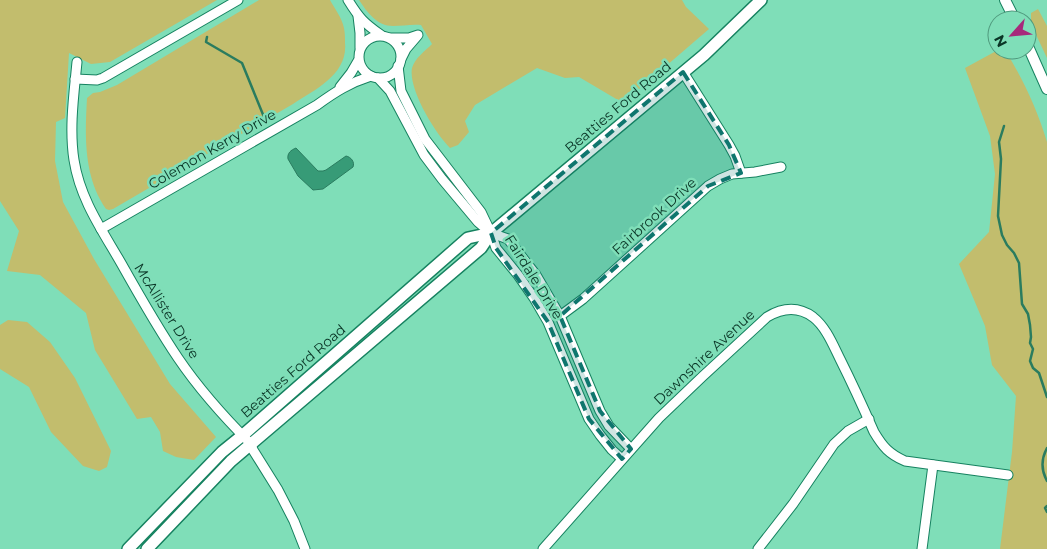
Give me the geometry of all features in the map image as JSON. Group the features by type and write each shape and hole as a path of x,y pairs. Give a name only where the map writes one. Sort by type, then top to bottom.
{"main road":[{"name":"Beatties Ford Road","path":"146,549 231,461 388,326 409,311 481,248 491,233 683,72 761,0"},
{"name":"Beatties Ford Road","path":"128,549 222,452 468,238 491,233"}],"street":[{"path":"75,79 97,80 103,78 238,0"},
{"path":"348,0 365,24 380,36"},
{"path":"358,16 360,33 358,61 366,73 374,77 390,91 426,157 475,219 491,233"},
{"path":"360,49 368,39 374,36 409,38 418,35 406,49 396,71 384,78 374,77"},
{"path":"391,38 398,45 401,52 401,91 421,132 434,152 481,212 491,233"},
{"path":"1034,60 1047,89"},
{"name":"Colemon Kerry Drive","path":"336,91 358,61"},
{"name":"McAllister Drive","path":"77,62 72,132 74,161 86,202 159,329 179,359 225,418 252,444 253,450 282,497 305,549"},
{"path":"683,72 729,145 741,173"},
{"name":"Colemon Kerry Drive","path":"101,229 316,105 336,91 349,84 374,77"},
{"name":"Fairbrook Drive","path":"560,316 583,299 708,186 726,176 781,167"},
{"name":"Fairdale Drive","path":"491,233 508,239 536,275 553,301 600,411 609,426 631,449"},
{"name":"Fairdale Drive","path":"491,233 496,248 518,275 548,322 589,419 600,436 622,459"},
{"path":"540,309 553,301"},
{"name":"Dawnshire Avenue","path":"543,549 678,399 767,317 784,310 791,309 808,314 821,324 880,442 895,457 905,461 1008,475"},
{"path":"569,371 582,366"},
{"path":"758,549 793,504 834,444 848,431 869,419"},
{"path":"922,549 933,465"}],"highlighted area":[{"path":"683,72 729,145 741,173 708,186 560,316 600,411 631,449 622,459 589,419 548,322 496,248 491,233"}],"shaded area":[{"path":"0,0 217,0 110,62 91,64 69,53 65,118 56,122 55,161 63,202 94,259 170,384 216,437 194,460 176,457 163,451 160,432 151,417 137,419 95,350 86,313 40,275 7,271 19,231 0,201"},
{"path":"259,0 330,0 342,21 345,34 345,54 336,72 329,80 293,104 113,209 106,209 98,196 89,169 86,141 87,98 93,93 117,85"},
{"path":"359,0 682,0 686,7 709,29 623,103 579,77 565,78 537,68 475,105 465,121 469,132 458,145 450,148 430,122 414,87 412,77 413,64 432,44 421,25 393,26 382,24 369,14"},
{"path":"1038,9 1047,26 1047,58 1037,37 1036,10"},
{"path":"987,56 987,60 1011,60 1034,106 1047,142 1047,549 1000,549 1012,452 1016,396 992,365 985,326 959,264 989,232 995,174 990,136 965,68"},
{"path":"296,148 318,171 326,170 346,156 352,160 353,167 323,189 313,190 298,176 288,159 290,152"},
{"path":"8,320 27,322 50,342 75,378 111,451 107,467 99,471 83,466 51,432 29,387 0,369 0,325"}],"waterway":[{"path":"207,37 206,42 242,63 264,117"},
{"path":"1004,126 999,142 1001,159 998,216 1002,235 1019,263 1022,304 1028,314 1030,343 1033,349 1030,361 1033,368 1039,373 1047,397"},
{"path":"1047,448 1042,464 1047,481"},
{"path":"1047,506 1045,508 1047,512"}]}
